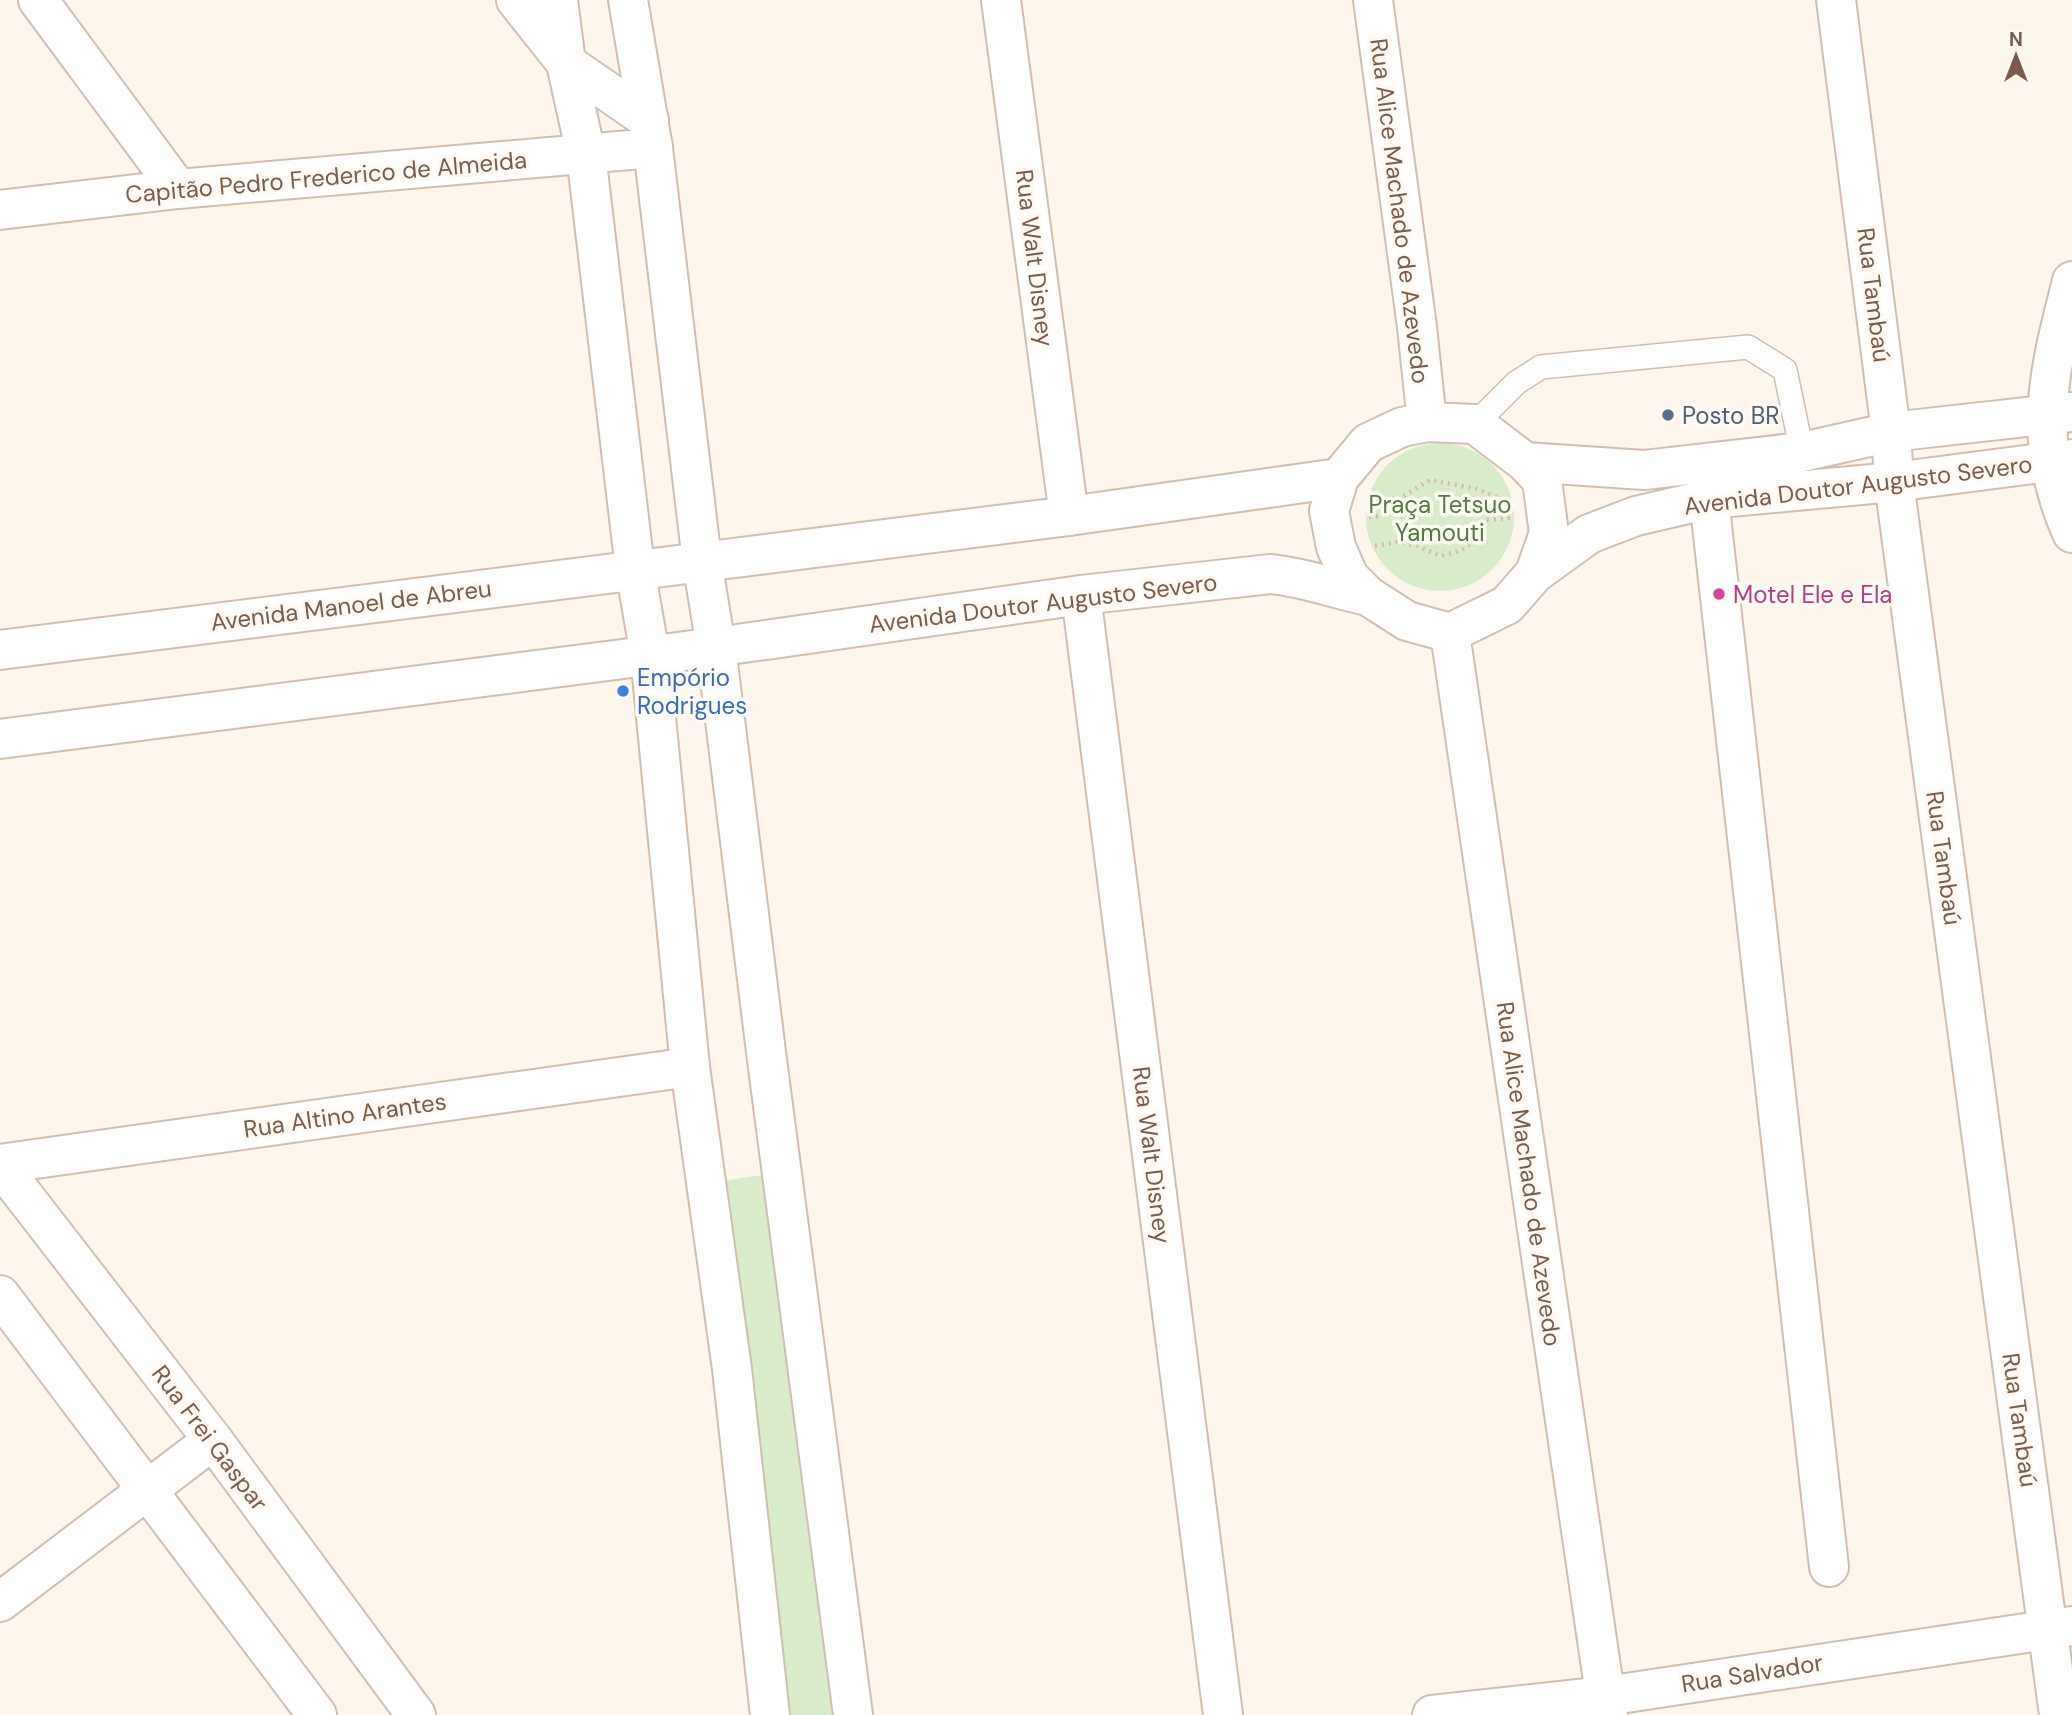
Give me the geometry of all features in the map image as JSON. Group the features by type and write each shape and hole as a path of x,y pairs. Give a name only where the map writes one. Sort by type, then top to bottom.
{"street":[{"path":"38,0 178,189"},
{"path":"516,0 566,63 651,134"},
{"path":"558,0 566,63 586,154 635,569 650,655 690,1067 732,1369 771,1715"},
{"name":"Rua Walt Disney","path":"1001,0 1069,516"},
{"name":"Rua Alice Machado de Azevedo","path":"1373,0 1417,327 1427,422"},
{"name":"Rua Tambaú","path":"1836,0 1891,432 1894,482 2060,1627 2059,1715"},
{"path":"623,8 651,134 702,561 716,647 853,1715"},
{"name":"Capitão Pedro Frederico de Almeida","path":"0,210 178,189 586,154 651,134"},
{"path":"2072,281 2057,337 2059,505 2072,533"},
{"name":"Avenida Doutor Augusto Severo","path":"1525,463 1644,470 1802,452 1891,432 2059,413"},
{"path":"1427,422 1475,424 1525,463 1542,480 1549,533 1535,573 1507,605 1450,633 1407,621 1368,596 1349,577 1336,547 1329,511 1339,478 1368,443 1402,427 1427,422"},
{"name":"Avenida Doutor Augusto Severo","path":"1535,573 1589,534 1636,516 1709,499 1894,482 2060,461"},
{"path":"702,561 1069,516 1339,478"},
{"path":"1709,499 1829,1567"},
{"name":"Avenida Manoel de Abreu","path":"0,650 702,561"},
{"name":"Avenida Doutor Augusto Severo","path":"650,655 1082,595 1270,574 1297,576 1323,586 1368,596"},
{"name":"Rua Walt Disney","path":"1082,595 1223,1715"},
{"name":"Rua Alice Machado de Azevedo","path":"1450,633 1607,1705"},
{"path":"0,739 650,655"},
{"name":"Rua Altino Arantes","path":"0,1164 690,1067"},
{"name":"Rua Frei Gaspar","path":"0,1164 213,1440 416,1715"},
{"path":"0,1295 317,1715"},
{"path":"0,1602 213,1440"},
{"name":"Rua Salvador","path":"1432,1715 1607,1705 2060,1627"}],"lane":[{"path":"1475,424 1516,383 1541,367 1748,347 1785,370 1802,452"}],"green space":[{"name":"Praça Tetsuo Yamouti","path":"1440,443 1468,449 1481,455 1492,465 1502,476 1508,489 1514,517 1508,545 1502,558 1492,569 1481,579 1468,585 1440,591 1412,585 1399,579 1388,569 1378,558 1372,545 1366,517 1372,489 1378,476 1388,465 1399,455 1412,449"},
{"path":"790,1171 851,1715 774,1715 716,1182"}],"place":[{"name":"Posto BR","path":"1668,415"},
{"name":"Motel Ele e Ela","path":"1719,594"},
{"name":"Empório Rodrigues","path":"623,691"}]}
